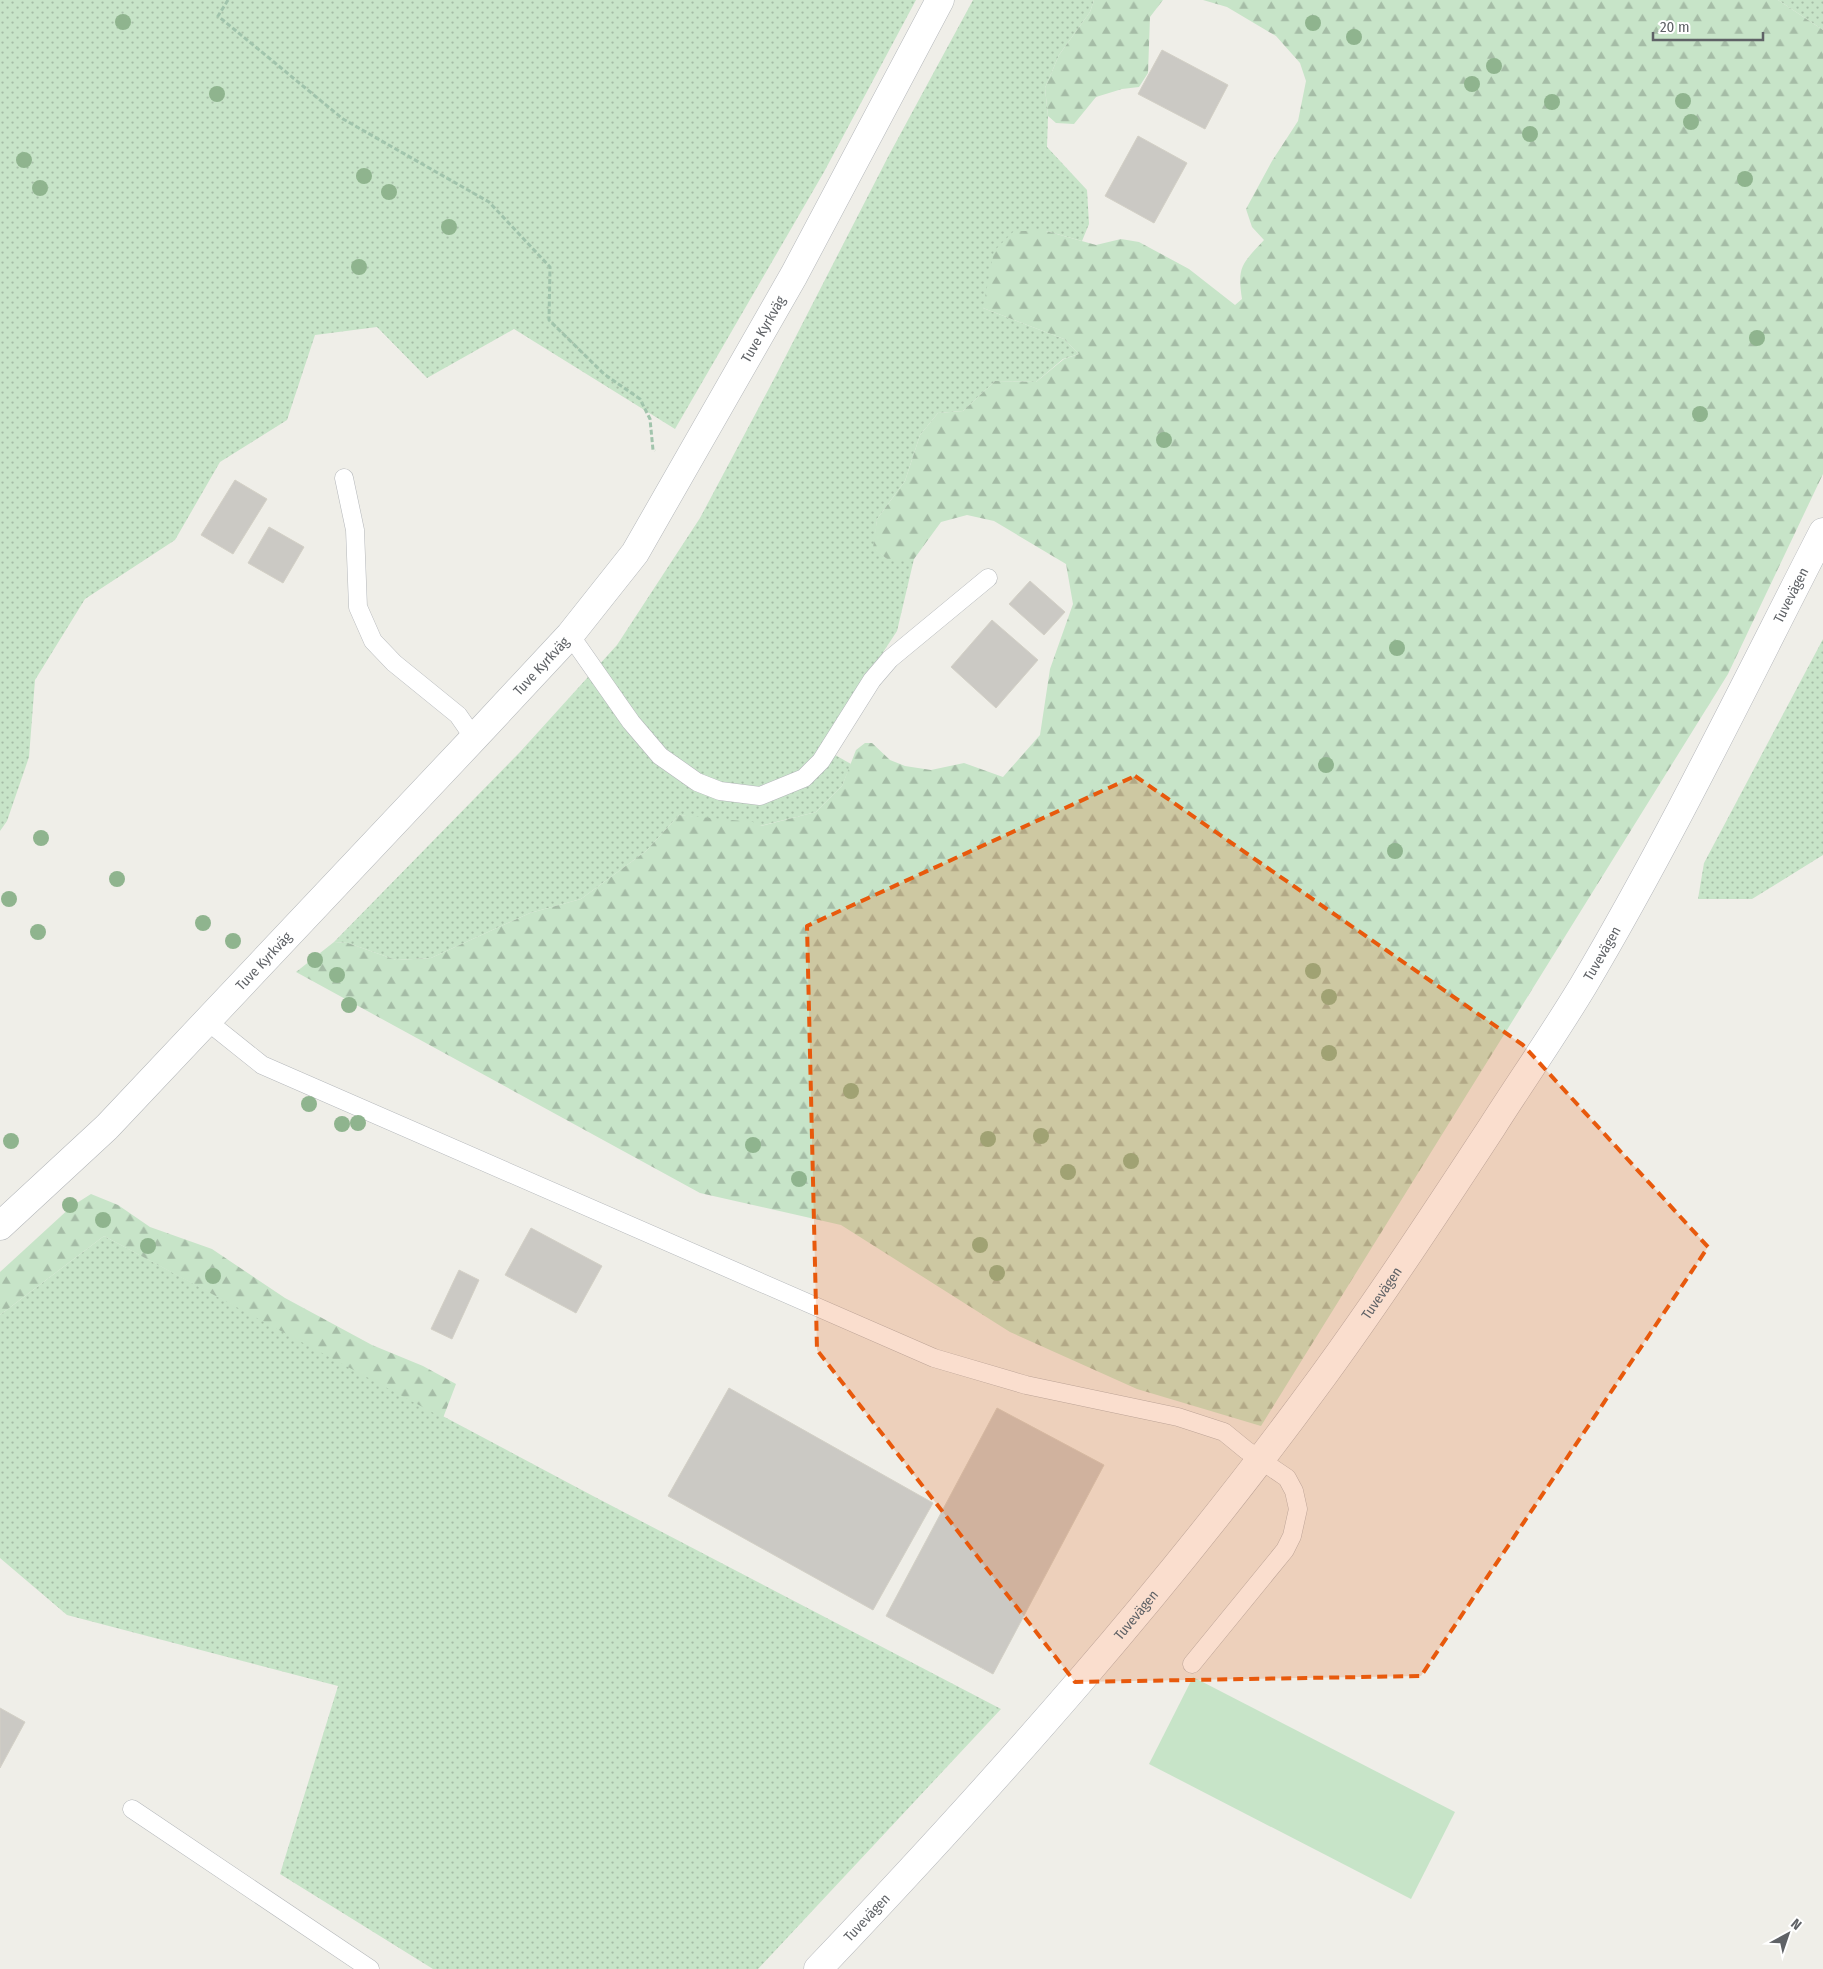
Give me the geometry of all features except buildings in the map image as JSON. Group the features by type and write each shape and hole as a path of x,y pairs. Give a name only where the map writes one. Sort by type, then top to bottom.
{"main road":[{"name":"Tuve Kyrkväg","path":"0,1226 107,1127 570,635 635,553 794,274 940,0"},
{"name":"Tuvevägen","path":"818,1969 904,1880 1040,1728 1169,1574 1259,1460 1405,1260 1582,987 1676,819 1823,532"}],"lane":[{"path":"344,478 355,530 358,607 373,641 394,663 458,715 474,738"},
{"path":"570,635 631,722 660,756 680,772 705,785 720,791 760,796 804,778 821,761 872,680 890,659 988,578"},
{"path":"206,1021 262,1065 934,1358 1026,1385 1178,1417 1224,1432 1259,1460 1287,1478 1294,1491 1298,1509 1292,1536 1270,1570 1192,1664"},
{"path":"132,1808 370,1969"}],"path":[{"path":"228,0 218,16 343,119 488,202 550,267 549,320 604,374 640,399 650,419 653,450 687,463"}],"highlighted area":[{"path":"1135,776 1523,1045 1708,1247 1421,1676 1075,1682 817,1350 807,926"}],"green space":[{"path":"0,0 916,0 824,172 675,429 514,329 427,378 377,327 315,335 287,420 220,462 175,540 85,599 35,680 29,757 7,821 0,831"},
{"path":"973,0 1094,0 1090,12 1059,55 1045,88 1048,116 1047,147 1087,190 1089,224 1082,241 1046,231 983,308 1064,339 1079,354 1063,359 1036,382 995,381 963,411 938,413 920,435 905,481 877,519 874,548 887,559 914,559 897,631 821,747 851,764 842,786 816,812 760,826 679,815 646,851 581,899 530,913 431,958 396,960 348,943 334,942 520,752 617,645 700,518 889,155"},
{"path":"1094,0 1163,0 1150,17 1148,73 1139,87 1122,89 1096,97 1074,124 1056,123 1048,116 1045,88 1059,55 1090,12"},
{"path":"1203,0 1778,0 1823,30 1823,474 1728,674 1261,1426 1137,1389 1010,1332 841,1225 700,1193 296,972 334,942 348,943 396,960 431,958 530,913 581,899 646,851 679,815 753,822 761,826 816,812 842,786 856,750 865,743 872,743 890,760 905,766 931,770 964,763 1003,777 1040,735 1050,669 1073,604 1066,564 994,521 967,515 941,522 914,559 887,559 873,548 877,519 905,481 920,435 938,413 963,411 995,381 1036,382 1064,359 1079,354 1064,339 983,308 994,251 1014,231 1046,231 1096,245 1121,239 1139,242 1189,269 1235,305 1242,299 1240,279 1243,266 1264,240 1252,227 1246,209 1272,161 1298,121 1306,81 1300,63 1276,36 1227,7"},
{"path":"1778,0 1823,0 1823,30"},
{"path":"1823,639 1823,855 1752,899 1698,899 1704,863"},
{"path":"91,1194 118,1205 150,1227 212,1249 285,1298 372,1345 423,1366 456,1384 443,1418 104,1236 0,1315 0,1272 72,1206"},
{"path":"104,1236 593,1496 1001,1709 758,1969 433,1969 280,1874 338,1686 67,1615 0,1558 0,1315"},
{"path":"1193,1677 1455,1812 1411,1899 1149,1764"}]}
